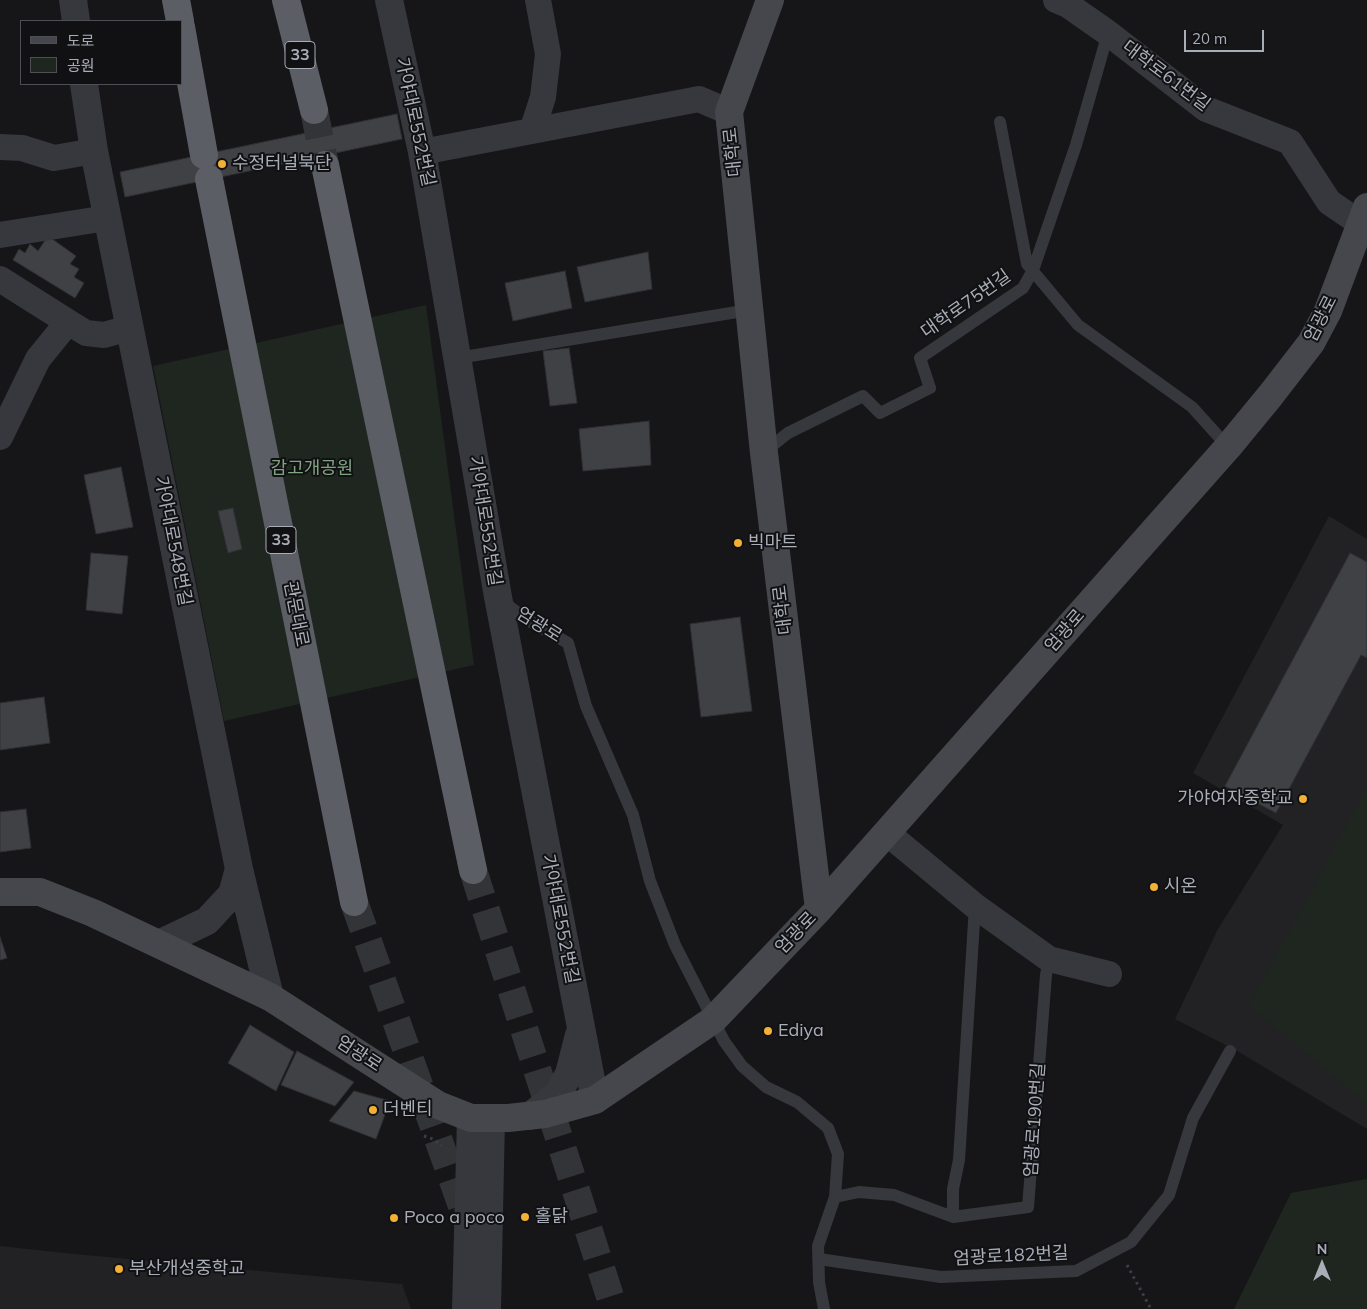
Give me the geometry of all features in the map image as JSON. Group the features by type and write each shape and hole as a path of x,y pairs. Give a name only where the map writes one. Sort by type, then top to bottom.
{"highway":[{"path":"176,0 180,20"},
{"name":"33","path":"286,0 314,110"},
{"name":"관문대로","path":"182,33 206,167 354,902"},
{"path":"325,165 473,870"}],"main road":[{"name":"대학로","path":"770,0 729,112 764,453 819,909"},
{"name":"엄광로","path":"0,892 40,892 94,913 270,996 438,1105 481,1118 545,1114 595,1100 713,1020 819,909 1228,447 1311,343 1328,310 1365,220"}],"street":[{"path":"73,0 76,20"},
{"name":"가야대로552번길","path":"389,0 422,152 498,598 595,1100"},
{"path":"532,131 543,97 548,54 538,0"},
{"name":"대학로61번길","path":"1056,0 1068,5 1108,33 1206,109 1290,142 1328,202 1365,220"},
{"name":"가야대로548번길","path":"84,85 94,152 107,218 239,869 270,996"},
{"path":"422,152 699,99 729,112"},
{"path":"0,147 22,148 54,158 94,152"},
{"path":"0,235 107,218"},
{"path":"0,279 86,333 104,335 130,328"},
{"path":"0,437 38,359 68,322"},
{"path":"887,833 975,906 1049,959 1109,974"},
{"path":"159,944 207,920 232,894 239,869"},
{"path":"530,1116 557,1095 569,1074 580,1024"},
{"path":"438,1105 454,1127 470,1156"},
{"path":"466,1309 470,1156 481,1118"},
{"path":"481,1118 486,1309"}],"lane":[{"name":"대학로75번길","path":"764,453 788,434 863,396 880,413 930,388 920,358 1023,288 1033,270 1076,145 1108,33"},
{"path":"1000,122 1027,264 1078,325 1192,407 1228,447"},
{"path":"458,358 749,310"},
{"name":"엄광로","path":"498,598 526,619 568,644 586,706 633,815 650,881 675,945 713,1020"},
{"path":"954,1217 954,1189 959,1160 975,906"},
{"name":"엄광로190번길","path":"835,1197 859,1192 894,1195 954,1217 1028,1206 1046,975 1049,959"},
{"path":"713,1020 724,1041 742,1066 766,1087 797,1102 828,1128 838,1154 835,1197 818,1246 824,1309"},
{"name":"엄광로182번길","path":"819,1259 941,1277 1076,1271 1131,1242 1169,1195 1194,1118 1230,1051"}],"path":[{"path":"1119,1248 1151,1309"}],"shaded area":[{"name":"가야여자중학교","path":"1329,516 1367,539 1367,1129 1239,1052 1175,1019 1218,929 1283,825 1193,773"},
{"name":"부산개성중학교","path":"0,1246 402,1284 411,1309 0,1309"}],"green space":[{"name":"감고개공원","path":"426,305 474,665 224,721 153,366"},
{"path":"1367,788 1367,1104 1249,1005"},
{"path":"1367,1179 1367,1309 1234,1309 1291,1193"}],"building":[{"name":"수정터널북단","path":"397,114 402,139 125,197 120,172"},
{"path":"48,236 76,256 70,264 79,269 74,277 84,283 75,298 13,260 19,249 25,253 30,244 38,251"},
{"path":"648,252 652,289 585,302 577,267"},
{"path":"565,271 572,308 513,321 505,283"},
{"path":"569,348 577,403 550,406 543,351"},
{"path":"649,421 651,465 583,471 579,429"},
{"path":"121,467 133,527 96,534 84,475"},
{"path":"233,508 242,549 228,553 218,511"},
{"path":"91,553 128,556 122,614 86,610"},
{"path":"1350,553 1367,562 1367,658 1361,655 1276,813 1225,786"},
{"path":"740,617 752,711 701,717 690,624"},
{"path":"44,697 50,743 0,750 0,703"},
{"path":"26,809 31,848 0,852 0,812"},
{"path":"0,937 7,958 0,960"},
{"path":"250,1025 294,1052 276,1091 228,1063"},
{"path":"297,1051 354,1082 335,1106 281,1085"},
{"path":"354,1091 390,1101 376,1139 329,1121"}],"tunnel":[{"path":"314,110 325,165"},
{"path":"473,870 614,1309"},
{"path":"354,902 468,1223"}],"place":[{"name":"수정터널북단","path":"222,164"},
{"name":"빅마트","path":"738,543"},
{"name":"가야여자중학교","path":"1303,799"},
{"name":"시온","path":"1154,887"},
{"name":"Ediya","path":"768,1031"},
{"name":"더벤티","path":"373,1110"},
{"name":"홀닭","path":"525,1217"},
{"name":"Poco a poco","path":"394,1218"},
{"name":"부산개성중학교","path":"119,1269"}]}
